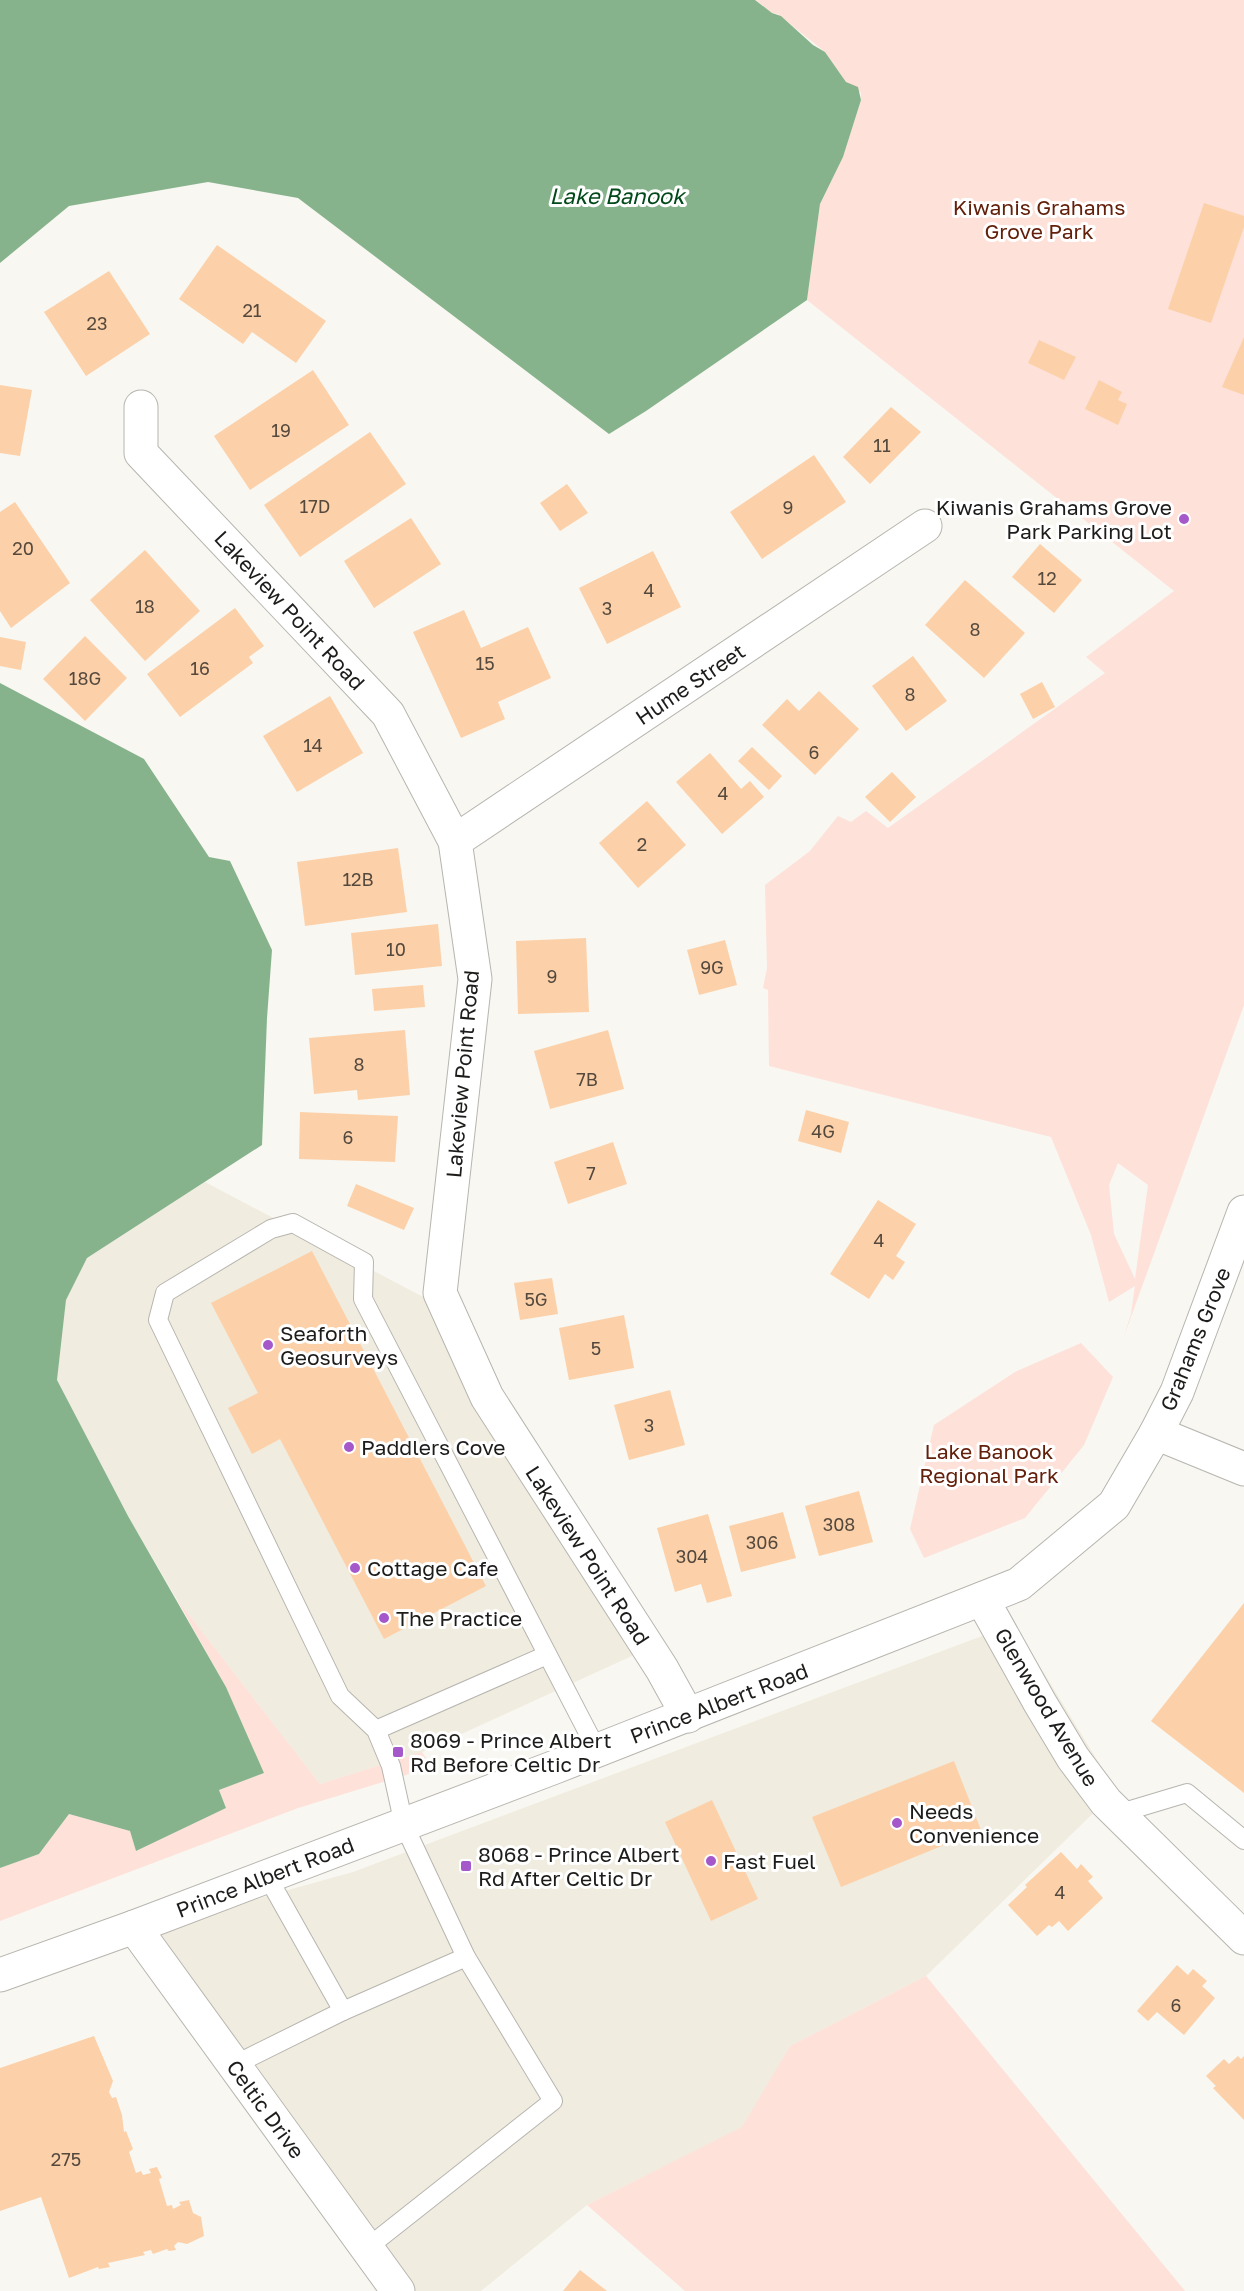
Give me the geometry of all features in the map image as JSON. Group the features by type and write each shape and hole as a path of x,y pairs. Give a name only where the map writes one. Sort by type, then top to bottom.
{"street":[{"name":"Lakeview Point Road","path":"141,407 141,453 388,714 455,841 475,979 440,1293 487,1397 662,1669 688,1716"},
{"name":"Hume Street","path":"455,841 925,526"},
{"name":"Grahams Grove","path":"1156,1433 1177,1392 1242,1230"},
{"name":"Prince Albert Road","path":"0,1975 404,1825 688,1716 1019,1584 1114,1505 1156,1433"},
{"path":"1156,1433 1244,1469"},
{"name":"Glenwood Avenue","path":"982,1599 1073,1758 1106,1802 1240,1928"},
{"name":"Celtic Drive","path":"134,1927 398,2291"}],"lane":[{"path":"367,2248 553,2101 466,1957 404,1825 391,1766 376,1730 340,1696 158,1320 165,1293 271,1229 293,1223 364,1262 363,1299 597,1750"},
{"path":"376,1730 547,1655"},
{"path":"1117,1814 1187,1793 1244,1840"},
{"path":"267,1876 343,2011"},
{"path":"234,2065 343,2011 466,1957"}],"shaded area":[{"path":"205,1182 427,1299 647,1649 422,1752 320,1784 176,1598 128,1516 57,1380 66,1300 87,1258"},
{"path":"1014,1624 1116,1791 926,1976 790,2046 743,2127 587,2205 481,2291 378,2291 141,1931 353,1872"}],"green space":[{"name":"Kiwanis Grahams Grove Park","path":"755,0 1244,0 1244,1005 1123,1339 1131,1314 1135,1286 1109,1302 1091,1235 1051,1137 769,1066 768,990 763,988 767,968 765,885 810,851 838,816 851,822 866,811 888,828 1105,673 1086,657 1174,591 807,300 820,204 843,157 861,100 861,93 846,82 825,52 778,14 772,13","holes":["1118,1163 1148,1185 1135,1279 1114,1234 1109,1185"]},
{"name":"Lake Banook Regional Park","path":"1081,1343 1113,1377 1084,1445 1025,1518 924,1558 910,1529 934,1425 1015,1372"},
{"path":"176,1598 320,1784 422,1752 432,1767 298,1808 0,1921 0,1868 39,1854 69,1814 130,1831 136,1851 226,1808 219,1790 264,1773 226,1687"},
{"path":"926,1976 1185,2291 685,2291 587,2205 742,2127 790,2046"}],"water":[{"name":"Lake Banook","path":"0,0 755,0 772,13 781,16 813,45 825,52 846,82 858,87 861,100 843,157 820,204 807,300 609,434 298,198 208,182 69,206 0,263"},
{"path":"0,683 144,759 209,857 230,861 272,950 262,1145 87,1258 66,1300 57,1380 128,1516 226,1687 264,1773 219,1790 226,1808 136,1851 130,1831 69,1814 39,1854 0,1868"}],"building":[{"path":"1204,203 1244,216 1244,227 1211,323 1168,309"},
{"path":"217,245 326,321 296,363 252,332 243,344 179,299"},
{"path":"109,271 150,334 86,376 44,312"},
{"path":"1244,337 1244,395 1222,387"},
{"path":"1039,340 1076,357 1064,380 1028,363"},
{"path":"313,370 349,425 250,490 214,436"},
{"path":"1099,380 1122,392 1118,400 1127,404 1118,425 1085,409"},
{"path":"0,385 32,390 20,456 0,453"},
{"path":"891,407 921,432 870,484 843,457"},
{"path":"370,432 406,484 300,557 264,505"},
{"path":"814,455 846,502 762,559 730,512"},
{"path":"567,484 588,513 560,531 540,503"},
{"path":"15,502 70,583 11,628 0,611 0,512"},
{"path":"411,518 441,564 374,608 344,561"},
{"path":"1040,544 1082,580 1054,613 1012,577"},
{"path":"145,550 200,611 145,661 90,600"},
{"path":"653,551 681,607 607,644 579,588"},
{"path":"965,580 1025,633 984,678 925,625"},
{"path":"235,608 264,646 249,657 253,663 180,717 147,674"},
{"path":"464,610 481,648 528,627 551,678 498,702 505,719 461,738 413,632"},
{"path":"85,636 127,678 85,721 43,679"},
{"path":"0,637 26,642 21,670 0,666"},
{"path":"913,656 947,701 906,731 872,686"},
{"path":"1042,682 1055,707 1033,719 1020,694"},
{"path":"819,691 859,729 815,775 762,725 787,699 799,711"},
{"path":"330,696 363,753 297,792 263,736"},
{"path":"752,747 782,776 769,790 738,761"},
{"path":"710,753 741,789 750,781 764,797 722,834 676,782"},
{"path":"892,772 916,797 890,822 865,797"},
{"path":"647,801 686,845 638,888 599,843"},
{"path":"398,848 407,912 305,926 297,862"},
{"path":"438,924 442,966 355,975 351,933"},
{"path":"586,938 589,1012 518,1014 516,941"},
{"path":"725,940 737,985 699,995 687,950"},
{"path":"423,985 425,1007 374,1011 372,989"},
{"path":"405,1030 410,1095 358,1100 357,1090 314,1094 309,1038"},
{"path":"608,1030 624,1089 550,1109 534,1051"},
{"path":"806,1110 849,1122 841,1153 798,1141"},
{"path":"300,1112 398,1116 395,1162 299,1159"},
{"path":"613,1142 627,1184 568,1204 554,1162"},
{"path":"356,1184 414,1208 404,1230 347,1206"},
{"path":"878,1200 916,1224 896,1256 905,1262 893,1280 885,1274 869,1299 830,1274"},
{"name":"Paddlers Cove","path":"312,1251 486,1586 384,1639 280,1439 252,1454 228,1408 258,1393 211,1303"},
{"path":"552,1278 558,1314 520,1320 514,1283"},
{"path":"624,1315 634,1368 569,1380 559,1328"},
{"path":"670,1390 685,1445 629,1460 614,1405"},
{"path":"859,1491 873,1542 819,1556 805,1506"},
{"path":"783,1512 796,1558 741,1572 729,1526"},
{"path":"708,1514 732,1596 707,1603 701,1584 675,1592 657,1528"},
{"path":"1244,1603 1244,1793 1151,1721"},
{"name":"Needs Convenience","path":"954,1761 981,1830 841,1887 812,1817"},
{"name":"Fast Fuel","path":"712,1800 758,1899 711,1921 665,1822"},
{"path":"1061,1852 1077,1869 1081,1864 1093,1877 1088,1881 1103,1898 1068,1931 1059,1921 1052,1927 1049,1925 1037,1936 1008,1905 1027,1887 1025,1885"},
{"path":"1177,1965 1188,1975 1193,1969 1207,1981 1202,1986 1215,1998 1184,2035 1157,2012 1148,2021 1137,2011"},
{"path":"94,2036 113,2081 109,2092 112,2098 116,2097 122,2115 124,2132 126,2131 133,2149 129,2152 136,2173 141,2171 143,2175 151,2173 149,2169 157,2167 162,2178 159,2179 167,2206 172,2205 173,2209 181,2205 179,2202 189,2200 193,2213 201,2217 204,2236 187,2244 178,2242 174,2246 176,2250 167,2249 153,2254 151,2250 143,2252 145,2255 108,2263 110,2267 99,2269 98,2267 69,2278 41,2197 0,2211 0,2068"},
{"path":"1238,2056 1241,2059 1244,2056 1244,2120 1213,2088 1216,2086 1206,2076 1224,2059 1229,2064"},
{"path":"580,2270 607,2291 563,2291"}],"place":[{"name":"Kiwanis Grahams Grove Park Parking Lot","path":"1184,519"},
{"name":"Seaforth Geosurveys","path":"268,1345"},
{"name":"Paddlers Cove","path":"349,1447"},
{"name":"Cottage Cafe","path":"355,1568"},
{"name":"The Practice","path":"384,1618"},
{"name":"8069 - Prince Albert Rd Before Celtic Dr","path":"398,1752"},
{"name":"Needs Convenience","path":"897,1823"},
{"name":"Fast Fuel","path":"711,1861"},
{"name":"8068 - Prince Albert Rd After Celtic Dr","path":"466,1866"}]}
